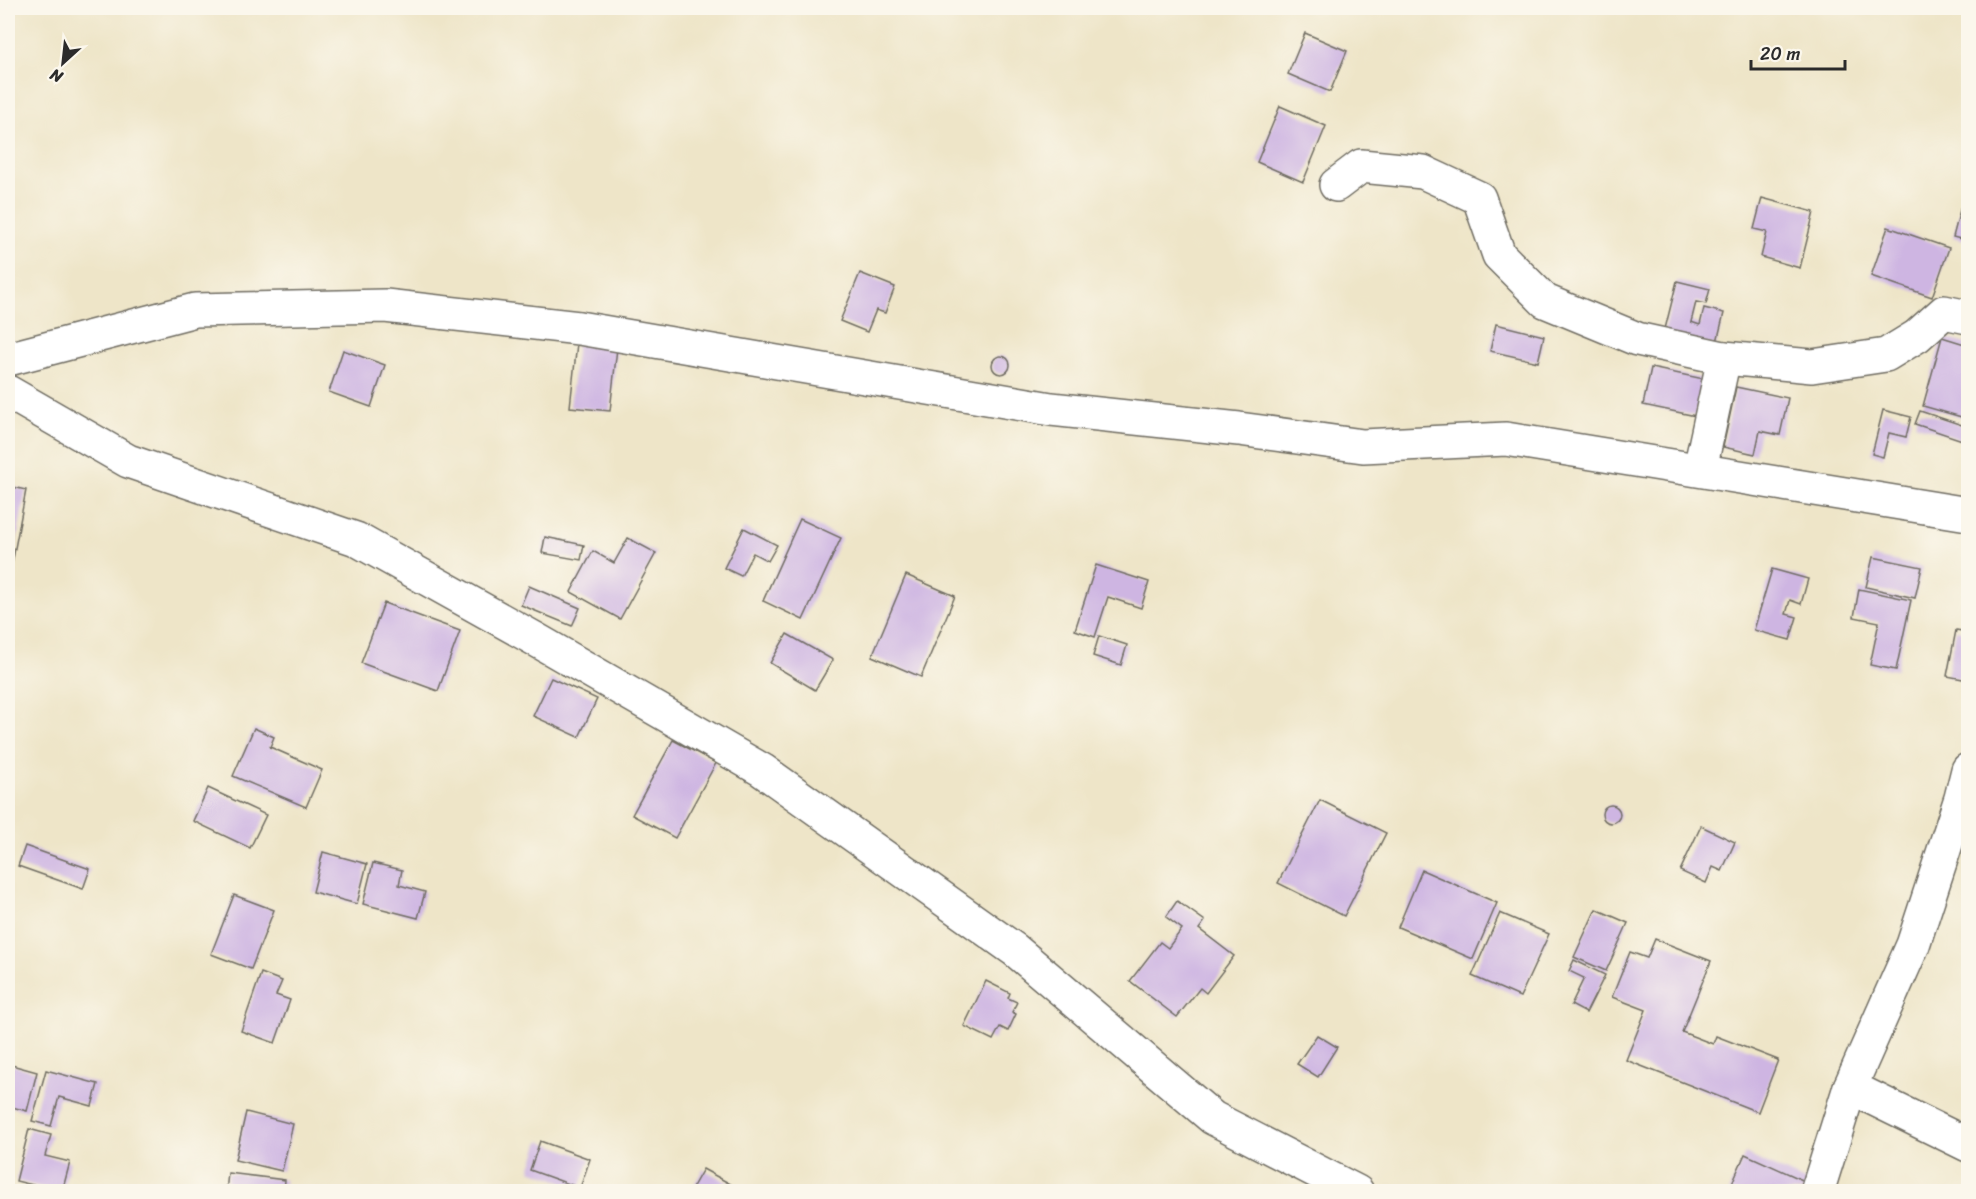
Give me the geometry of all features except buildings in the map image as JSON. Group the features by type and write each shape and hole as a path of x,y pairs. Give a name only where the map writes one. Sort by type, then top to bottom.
{"street":[{"path":"1336,184 1361,166 1423,172 1479,198 1499,255 1545,301 1637,339 1724,358 1812,366 1886,355 1917,336 1944,312 1968,317"},
{"path":"8,359 195,310 385,306 579,328 1052,409 1239,429 1363,446 1506,439 1968,514"},
{"path":"1700,469 1724,358"},
{"path":"8,392 129,461 356,539 762,770 1015,950 1213,1118 1357,1191"},
{"path":"1816,1191 1850,1087 1913,945 1968,770"},
{"path":"1850,1087 1968,1145"}]}
